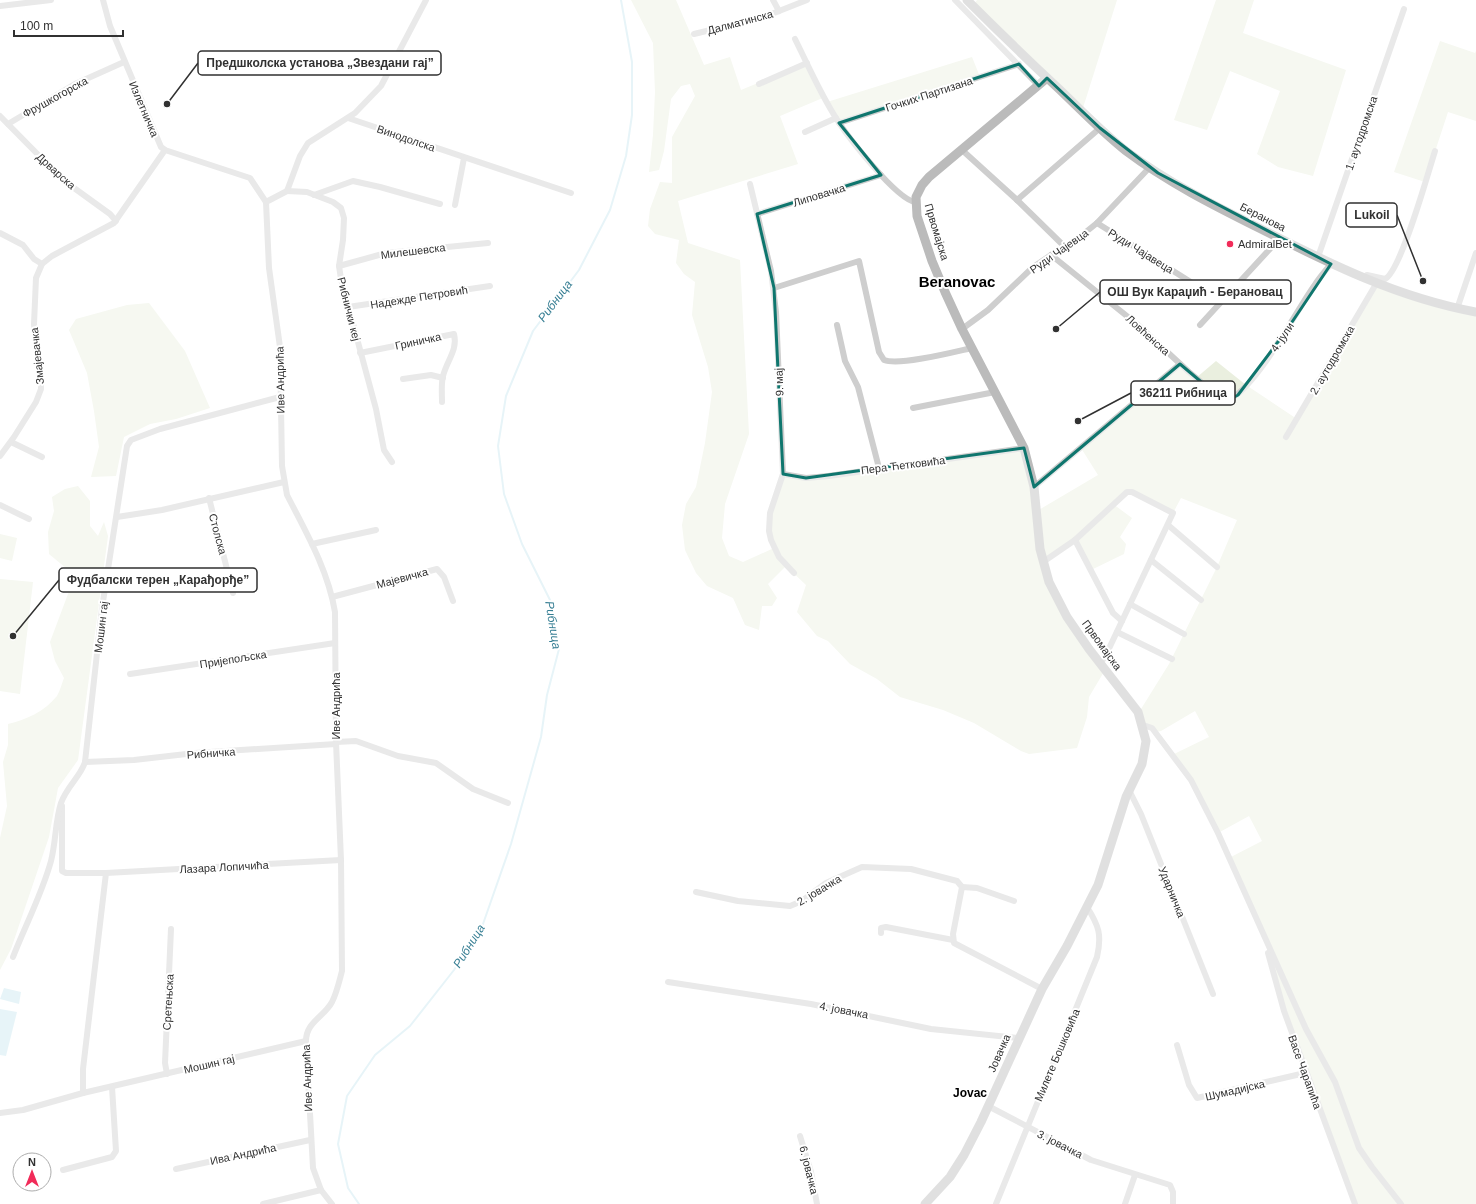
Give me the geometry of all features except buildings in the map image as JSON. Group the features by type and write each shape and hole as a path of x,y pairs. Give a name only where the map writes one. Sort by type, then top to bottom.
{"main road":[{"name":"Беранова","path":"967,0 1100,128 1126,151 1150,168 1279,239 1335,266 1376,284 1428,302 1476,312"},
{"name":"Првомајска","path":"1047,78 1040,86 930,176 917,192 915,202 917,216 932,261 962,329 1024,448 1034,487 1038,534 1043,562 1058,600 1100,663 1134,706 1143,725 1146,741 1145,754 1140,769 1129,790 1102,876 1086,907"},
{"name":"Јовачка","path":"925,1204 953,1172 988,1106 1042,989 1068,946 1086,907"}],"street":[{"path":"0,6 51,0"},
{"name":"Излетничка","path":"103,0 110,26 124,62 155,135 165,150 250,178 266,202"},
{"path":"266,202 288,191 300,156 308,143 348,118 370,99 381,86 426,0"},
{"path":"774,0 779,11"},
{"name":"Далматинска","path":"694,34 753,20 807,0"},
{"path":"955,0 1040,86"},
{"name":"1. аутодромска","path":"1318,257 1404,9"},
{"path":"794,39 838,120 881,175 905,198 915,202"},
{"name":"Фрушкогорска","path":"8,124 70,86 124,62"},
{"path":"759,84 807,63"},
{"name":"Гочких Партизана","path":"805,132 838,120 1019,64"},
{"name":"Дрварска","path":"0,116 63,180 110,214 116,221"},
{"name":"Винодолска","path":"348,118 571,193"},
{"path":"1017,200 1100,128"},
{"path":"0,233 23,245 34,259 42,264 52,256 104,230 116,221 165,150"},
{"path":"962,150 1017,200 1065,247"},
{"path":"1335,266 1385,279 1392,275 1402,250 1435,151"},
{"path":"455,205 464,158"},
{"name":"Руди Чајевца","path":"962,329 988,310 1032,268 1052,254 1071,244 1097,223 1150,168"},
{"name":"Липовачка","path":"758,214 881,175"},
{"path":"314,195 353,182 380,187 440,204"},
{"name":"9. мај","path":"750,184 774,288 783,474 770,513 769,531 771,540 779,557 794,573"},
{"name":"Рибнички кеј","path":"288,191 307,192 334,202 341,208 344,218 344,240 339,266 348,308 376,409 384,450 392,462"},
{"name":"Иве Андрића","path":"266,202 269,268 280,347 280,397 284,482 287,495 312,544 332,598 335,643 336,743 341,860 342,971 338,989 332,1003 310,1026 307,1032 306,1041 310,1140 313,1168 321,1190 332,1204"},
{"name":"Руди Чајавеца","path":"1097,223 1205,291"},
{"path":"1052,254 1055,237"},
{"path":"1200,325 1279,239"},
{"name":"Милешевска","path":"339,266 386,254 488,243"},
{"path":"1457,309 1476,253"},
{"name":"Ловћенска","path":"1052,254 1138,325 1180,364 1225,402"},
{"path":"774,288 859,261 879,352 882,359 887,361 897,361 972,348"},
{"name":"Змајевачка","path":"0,456 11,442 36,402 41,388 41,373 36,348 34,324 36,278 42,264"},
{"name":"4. јули","path":"1225,402 1238,395 1260,368 1284,334 1313,286 1335,266"},
{"name":"2. аутодромска","path":"1286,437 1376,284"},
{"name":"Надежде Петровић","path":"348,308 490,286"},
{"path":"837,326 845,361 858,387 879,468"},
{"name":"Гриничка","path":"360,353 454,334 456,342 442,378 442,402"},
{"path":"1034,487 1180,364"},
{"path":"403,379 431,375 442,378"},
{"path":"912,408 995,392"},
{"name":"Мошин гај","path":"13,958 51,860 56,824 61,804 66,791 84,768 86,762 102,608 127,446 131,440 160,429 280,397"},
{"path":"11,442 42,456"},
{"name":"Пера Ћетковића","path":"783,474 806,478 1024,448"},
{"name":"Столска","path":"117,517 162,510 284,482"},
{"path":"1043,562 1075,540 1127,492 1132,492 1173,513 1122,621 1100,663"},
{"name":"Столска","path":"209,498 233,593"},
{"path":"0,505 29,519"},
{"path":"1168,525 1217,568"},
{"path":"312,544 376,530"},
{"path":"1075,540 1113,612 1122,621"},
{"path":"1151,560 1201,600"},
{"name":"Мајевичка","path":"332,598 437,569 444,577 454,601"},
{"path":"1130,604 1184,634"},
{"name":"Првомајска","path":"1116,632 1172,659"},
{"name":"Пријепољска","path":"130,674 335,643"},
{"path":"1143,725 1152,728 1191,780 1218,833 1264,936"},
{"name":"Рибничка","path":"86,762 356,741 398,756 436,763 473,789 508,803"},
{"name":"Ударничка","path":"1129,790 1141,814 1213,994"},
{"name":"Лазара Лопичића","path":"61,804 62,871 66,873 106,873 341,860"},
{"name":"2. јовачка","path":"696,892 738,901 790,906 802,901 826,883 862,867 911,869 957,882 962,887 978,888 1014,901"},
{"path":"83,1094 83,1069 106,873"},
{"path":"953,940 962,887"},
{"name":"Милете Бошковића","path":"996,1204 1098,957 1101,940 1096,922 1086,907"},
{"path":"881,933 881,928 886,927 953,940 959,946 1042,989"},
{"name":"Сретењска","path":"167,1074 165,1062 171,929"},
{"name":"Васе Чарапића","path":"1264,936 1306,1029 1335,1082 1359,1148 1401,1204"},
{"name":"Васе Чарапића","path":"1264,936 1284,1011 1305,1073 1355,1204"},
{"name":"4. јовачка","path":"668,982 811,1004 931,1028 1019,1038"},
{"name":"Мошин гај","path":"0,1113 23,1110 83,1094 306,1041"},
{"name":"Шумадијска","path":"1177,1045 1192,1092 1197,1098 1305,1073"},
{"path":"63,1170 112,1157 116,1151 112,1087"},
{"name":"3. јовачка","path":"988,1106 1091,1160 1170,1185 1173,1192 1173,1204"},
{"name":"6. јовачка","path":"800,1136 811,1172 817,1204"},
{"name":"Ива Андрића","path":"176,1169 310,1140"},
{"path":"1125,1204 1135,1175"},
{"path":"263,1204 321,1190"}],"highlighted area":[{"path":"1019,64 1039,86 1047,78 1100,128 1158,173 1331,264 1284,334 1238,395 1225,402 1180,364 1034,487 1024,448 806,478 783,474 774,288 757,214 881,175 839,123"}],"green space":[{"path":"631,0 676,0 704,65 730,57 741,90 807,63 825,97 780,116 798,164 678,201 688,243 740,260 749,434 725,504 722,538 729,556 743,562 774,548 769,522 783,474 796,477 1024,448 1037,511 1098,475 1081,448 1180,364 1196,378 1216,361 1246,385 1297,419 1376,284 1476,312 1476,1204 1355,1204 1305,1073 1264,936 1229,858 1262,841 1249,816 1218,833 1191,780 1172,755 1209,737 1195,711 1161,731 1156,732 1143,725 1141,709 1169,664 1217,567 1237,520 1181,498 1173,513 1132,492 1113,504 1132,518 1120,537 1126,544 1124,554 1091,570 1075,540 1043,562 1049,582 1105,670 1089,697 1087,717 1077,748 1029,754 1021,751 974,723 943,710 900,697 877,679 850,664 828,641 817,636 797,612 806,585 786,566 768,584 777,598 772,606 762,606 759,630 745,625 733,598 707,586 696,573 685,550 682,525 686,504 696,487 705,443 712,392 708,367 692,315 695,282 684,274 676,263 679,240 655,234 648,226 650,209 660,182 672,183 672,137 695,96 690,84 681,86 671,99 664,151 659,170 649,172 653,135 655,92 653,43"},
{"path":"977,0 1117,0 1082,111 973,6"},
{"path":"1216,0 1254,0 1243,33 1346,70 1313,176 1278,167 1257,154 1280,91 1230,71 1207,130 1174,120"},
{"path":"1440,41 1475,53 1476,51 1476,121 1448,112 1425,182 1394,172"},
{"path":"972,57 980,77 839,123 827,102"},
{"path":"149,303 185,351 210,408 176,419 150,424 124,437 116,476 91,477 99,447 94,411 87,373 69,330 76,319 127,305"},
{"path":"78,486 90,501 90,526 98,536 104,522 108,536 78,760 58,788 49,837 11,949 0,970 0,838 7,806 3,762 8,745 8,724 22,720 47,706 57,696 64,678 55,661 50,642 71,586 66,568 49,554 48,532 54,511 52,497 65,489"},
{"path":"0,534 17,538 12,561 0,558"},
{"path":"0,579 33,582 20,694 0,691"}],"water":[{"path":"4,988 21,992 19,1004 0,999"},
{"path":"0,1009 17,1012 6,1056 0,1055"}],"waterway":[{"name":"Рибница","path":"359,1204 348,1188 338,1144 347,1096 375,1055 410,1026 454,970 483,924 511,844 541,737 547,695 559,649 550,600 522,544 504,494 498,446 506,396 533,331 579,270 610,210 626,156 632,115 632,62 621,0"}],"place":[{"name":"Предшколска установа „Звездани гај”","path":"167,104"},
{"name":"AdmiralBet","path":"1230,244"},
{"name":"Lukoil","path":"1423,281"},
{"name":"ОШ Вук Караџић - Берановац","path":"1056,329"},
{"name":"36211 Рибница","path":"1078,421"},
{"name":"Фудбалски терен „Карађорђе”","path":"13,636"}],"district":[{"name":"Beranovac","path":"957,282"},
{"name":"Jovac","path":"970,1093"}]}
